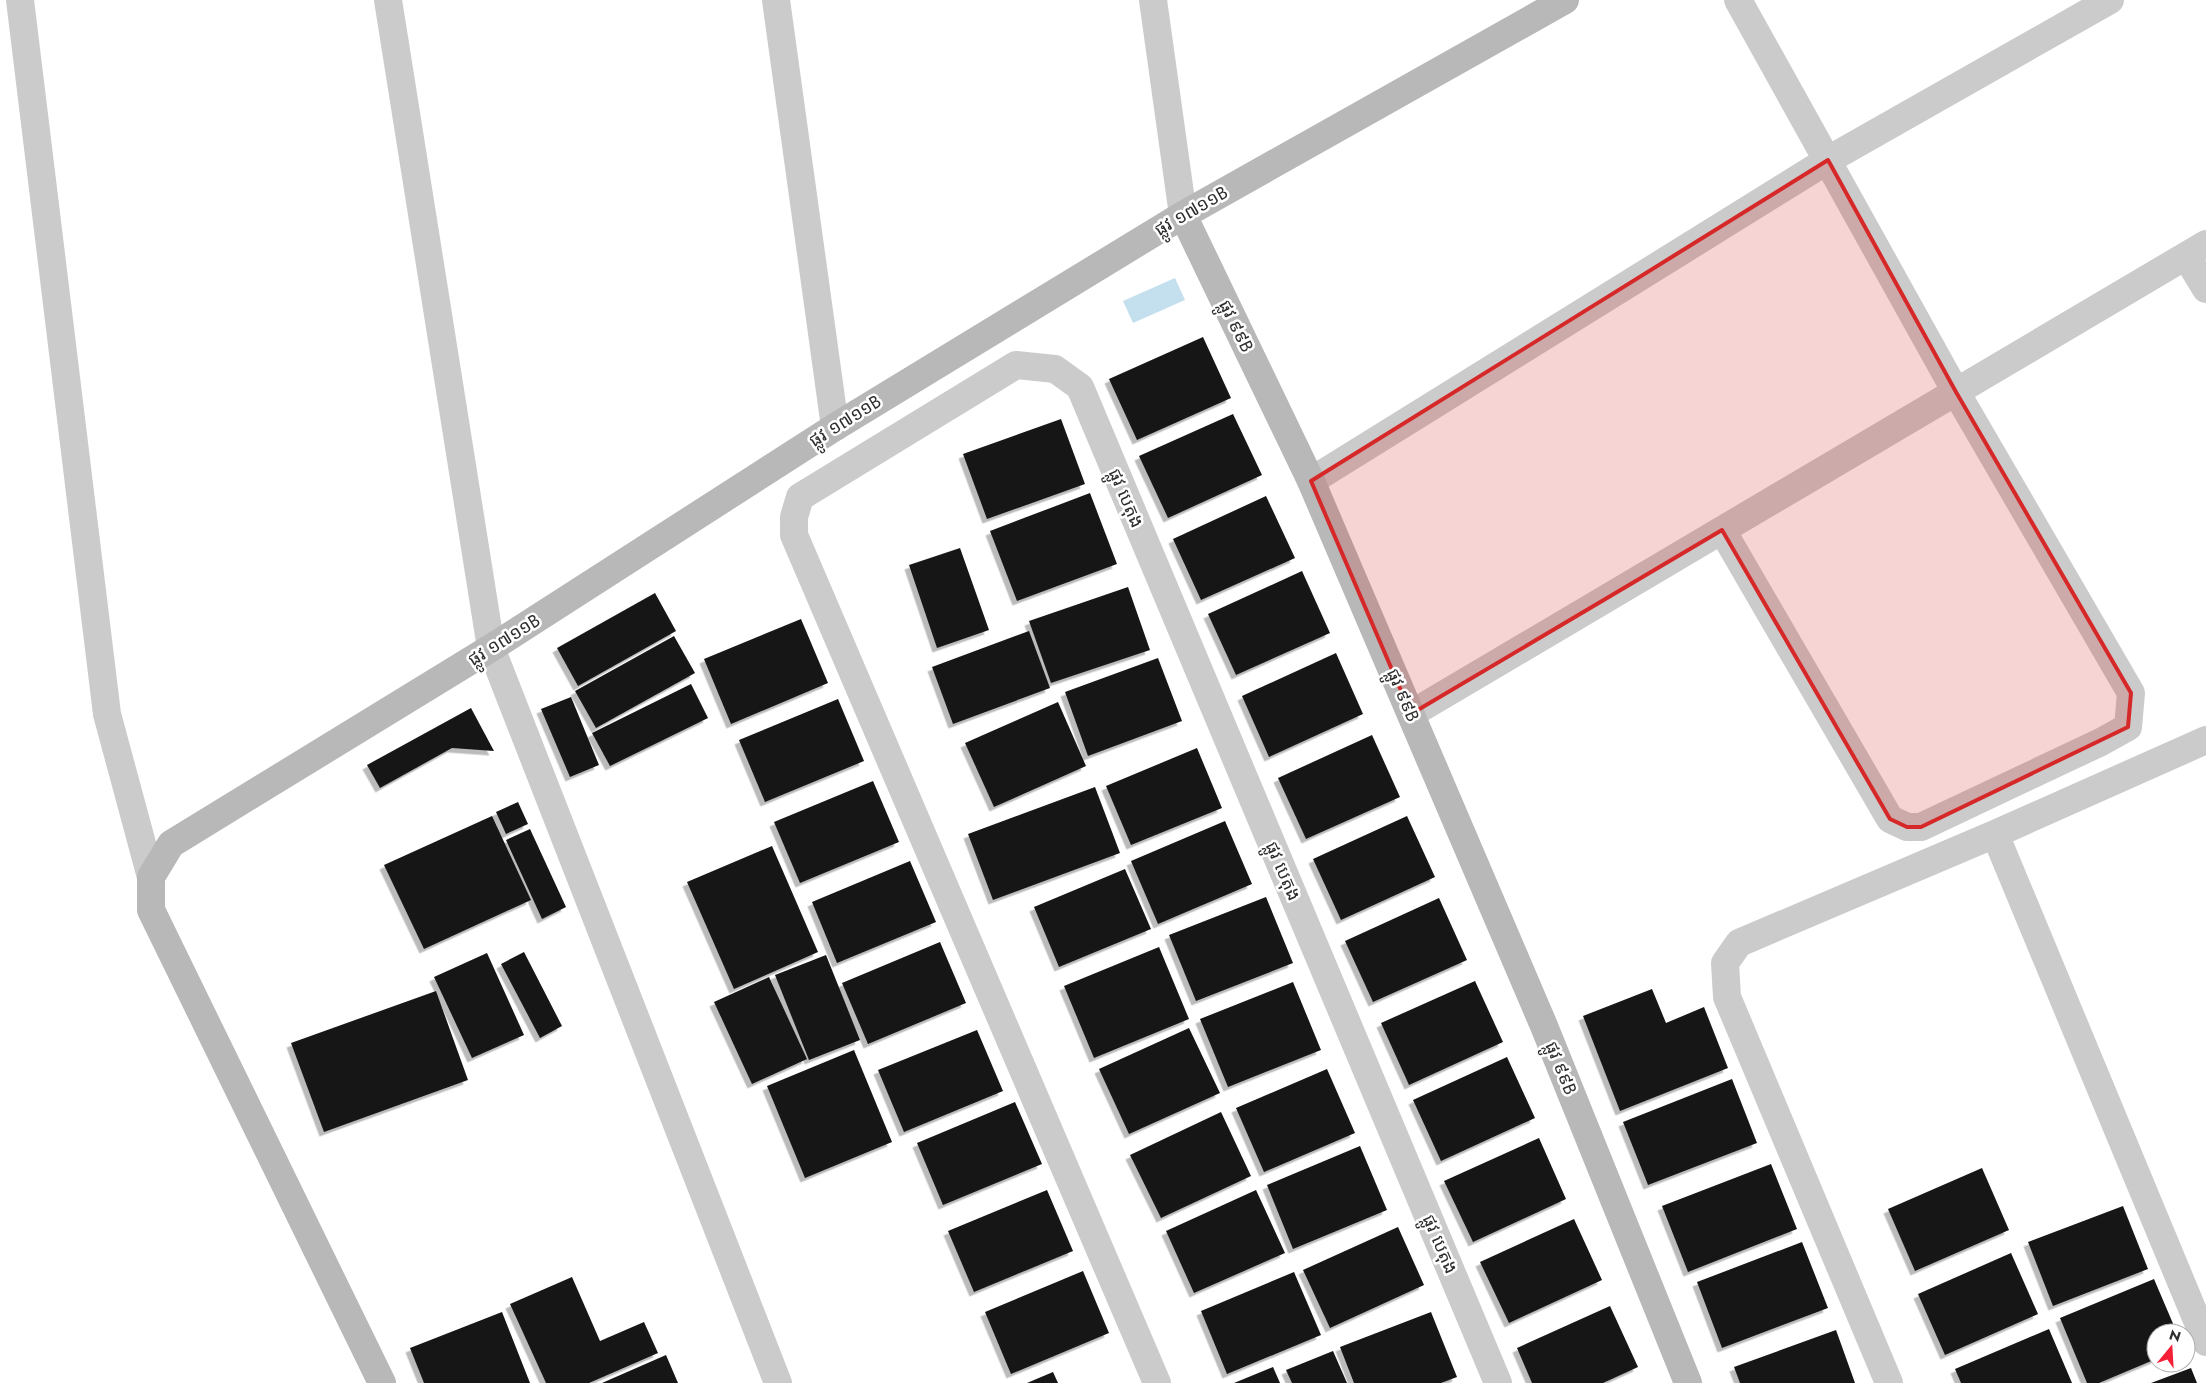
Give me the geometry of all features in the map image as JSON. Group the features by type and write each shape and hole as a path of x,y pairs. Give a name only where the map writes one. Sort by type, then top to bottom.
{"street":[{"path":"20,0 108,714 150,877 151,910 382,1383"},
{"path":"388,0 491,648 778,1383"},
{"path":"776,0 835,427"},
{"name":"ផ្លូវ ៩៩B","path":"1153,0 1183,215 1311,481 1544,1026 1688,1383"},
{"name":"ផ្លូវ ១៧១១B","path":"150,877 171,844 491,648 835,427 1183,215 1565,0"},
{"path":"1722,530 1890,818 1907,826 1921,827 2101,742 2128,727 2131,693 1956,392 1738,0"},
{"path":"1311,481 1828,160 2110,0"},
{"path":"1411,714 2196,250 2206,289"},
{"name":"ផ្លូវ បេតុង","path":"1157,1383 794,536 794,517 800,497 1016,365 1055,369 1080,387 1498,1383"},
{"path":"1889,1383 1727,997 1725,963 1739,942 1996,834 2206,740"},
{"path":"1996,834 2206,1342"}],"highlighted area":[{"path":"1828,160 1956,392 2131,693 2128,727 1921,827 1907,827 1890,819 1722,530 1411,714 1311,481"}],"water":[{"path":"1175,278 1185,300 1133,323 1123,301"}],"building":[{"path":"1203,337 1231,398 1137,440 1109,379"},
{"path":"1233,414 1262,475 1168,518 1139,456"},
{"path":"1061,419 1085,484 987,519 963,454"},
{"path":"1090,493 1117,564 1017,601 990,531"},
{"path":"1266,496 1295,558 1201,600 1173,539"},
{"path":"960,548 989,630 937,648 909,565"},
{"path":"1302,571 1330,633 1236,675 1208,614"},
{"path":"1128,587 1150,650 1051,683 1029,621"},
{"path":"655,593 676,631 578,686 557,648"},
{"path":"801,619 828,683 731,724 704,659"},
{"path":"1029,631 1050,688 953,724 932,667"},
{"path":"674,636 695,673 596,728 575,691"},
{"path":"1336,653 1363,714 1269,757 1242,696"},
{"path":"1158,658 1182,721 1088,756 1065,692"},
{"path":"691,684 708,718 610,766 592,733"},
{"path":"571,697 599,765 570,777 541,709"},
{"path":"838,699 864,761 765,802 739,740"},
{"path":"1058,702 1086,766 994,807 965,743"},
{"path":"471,708 494,751 452,748 380,788 367,765"},
{"path":"1372,735 1400,797 1306,839 1278,778"},
{"path":"1197,748 1222,808 1131,845 1106,786"},
{"path":"873,781 899,842 800,883 774,822"},
{"path":"1095,787 1120,853 993,900 968,834"},
{"path":"518,802 528,824 506,834 496,812"},
{"path":"492,816 531,900 424,949 384,865"},
{"path":"1407,816 1435,877 1341,920 1313,859"},
{"path":"1225,821 1252,884 1158,924 1131,861"},
{"path":"530,829 566,907 542,919 506,840"},
{"path":"772,846 818,952 734,989 687,882"},
{"path":"910,861 936,922 837,963 812,902"},
{"path":"1125,869 1151,929 1059,967 1034,907"},
{"path":"1266,897 1293,963 1196,1001 1169,935"},
{"path":"1439,898 1467,960 1373,1002 1345,941"},
{"path":"940,942 966,1003 868,1044 842,983"},
{"path":"1159,947 1189,1019 1094,1058 1064,986"},
{"path":"524,952 562,1026 540,1038 501,964"},
{"path":"487,953 524,1035 472,1058 434,977"},
{"path":"826,955 860,1040 809,1060 775,975"},
{"path":"769,977 807,1059 752,1084 714,1002"},
{"path":"1475,981 1503,1042 1409,1085 1381,1023"},
{"path":"1293,982 1321,1050 1228,1087 1200,1019"},
{"path":"1652,989 1666,1023 1704,1007 1728,1068 1620,1111 1583,1016"},
{"path":"436,991 468,1080 324,1132 291,1043"},
{"path":"1189,1028 1220,1093 1129,1134 1099,1069"},
{"path":"977,1030 1003,1091 904,1132 878,1070"},
{"path":"854,1050 892,1142 805,1178 767,1086"},
{"path":"1507,1057 1535,1118 1441,1161 1413,1100"},
{"path":"1327,1069 1355,1133 1264,1172 1236,1108"},
{"path":"1732,1079 1757,1143 1648,1185 1623,1122"},
{"path":"1015,1102 1042,1164 943,1205 917,1143"},
{"path":"1221,1112 1251,1176 1161,1218 1130,1155"},
{"path":"1539,1138 1566,1199 1473,1242 1444,1181"},
{"path":"1360,1146 1387,1210 1293,1249 1267,1185"},
{"path":"1771,1164 1797,1229 1688,1272 1662,1206"},
{"path":"1982,1168 2009,1230 1915,1271 1888,1209"},
{"path":"1047,1190 1073,1251 974,1292 948,1231"},
{"path":"1256,1190 1285,1253 1194,1293 1166,1231"},
{"path":"2123,1206 2148,1269 2053,1306 2028,1242"},
{"path":"1574,1219 1602,1280 1509,1323 1480,1262"},
{"path":"1398,1227 1424,1285 1330,1328 1303,1270"},
{"path":"1802,1242 1828,1308 1722,1348 1697,1282"},
{"path":"2011,1253 2038,1314 1945,1355 1918,1294"},
{"path":"1083,1271 1109,1333 1011,1374 985,1312"},
{"path":"1294,1272 1321,1335 1227,1374 1201,1311"},
{"path":"572,1277 600,1341 644,1322 658,1353 589,1383 546,1383 510,1304"},
{"path":"2154,1279 2173,1323 2146,1323 2146,1363 2099,1383 2087,1383 2060,1318"},
{"path":"1610,1306 1638,1367 1603,1383 1532,1383 1517,1348"},
{"path":"502,1312 530,1383 424,1383 410,1348"},
{"path":"1431,1312 1457,1377 1441,1383 1354,1383 1340,1347"},
{"path":"2049,1329 2072,1383 1961,1383 1955,1369"},
{"path":"1836,1330 1855,1383 1740,1383 1734,1367"},
{"path":"1333,1351 1347,1383 1292,1383 1286,1370"},
{"path":"666,1355 678,1383 602,1383"},
{"path":"1273,1367 1280,1383 1234,1383"},
{"path":"1053,1372 1058,1383 1027,1383"},
{"path":"2178,1373 2193,1373 2197,1383 2151,1383"}]}
